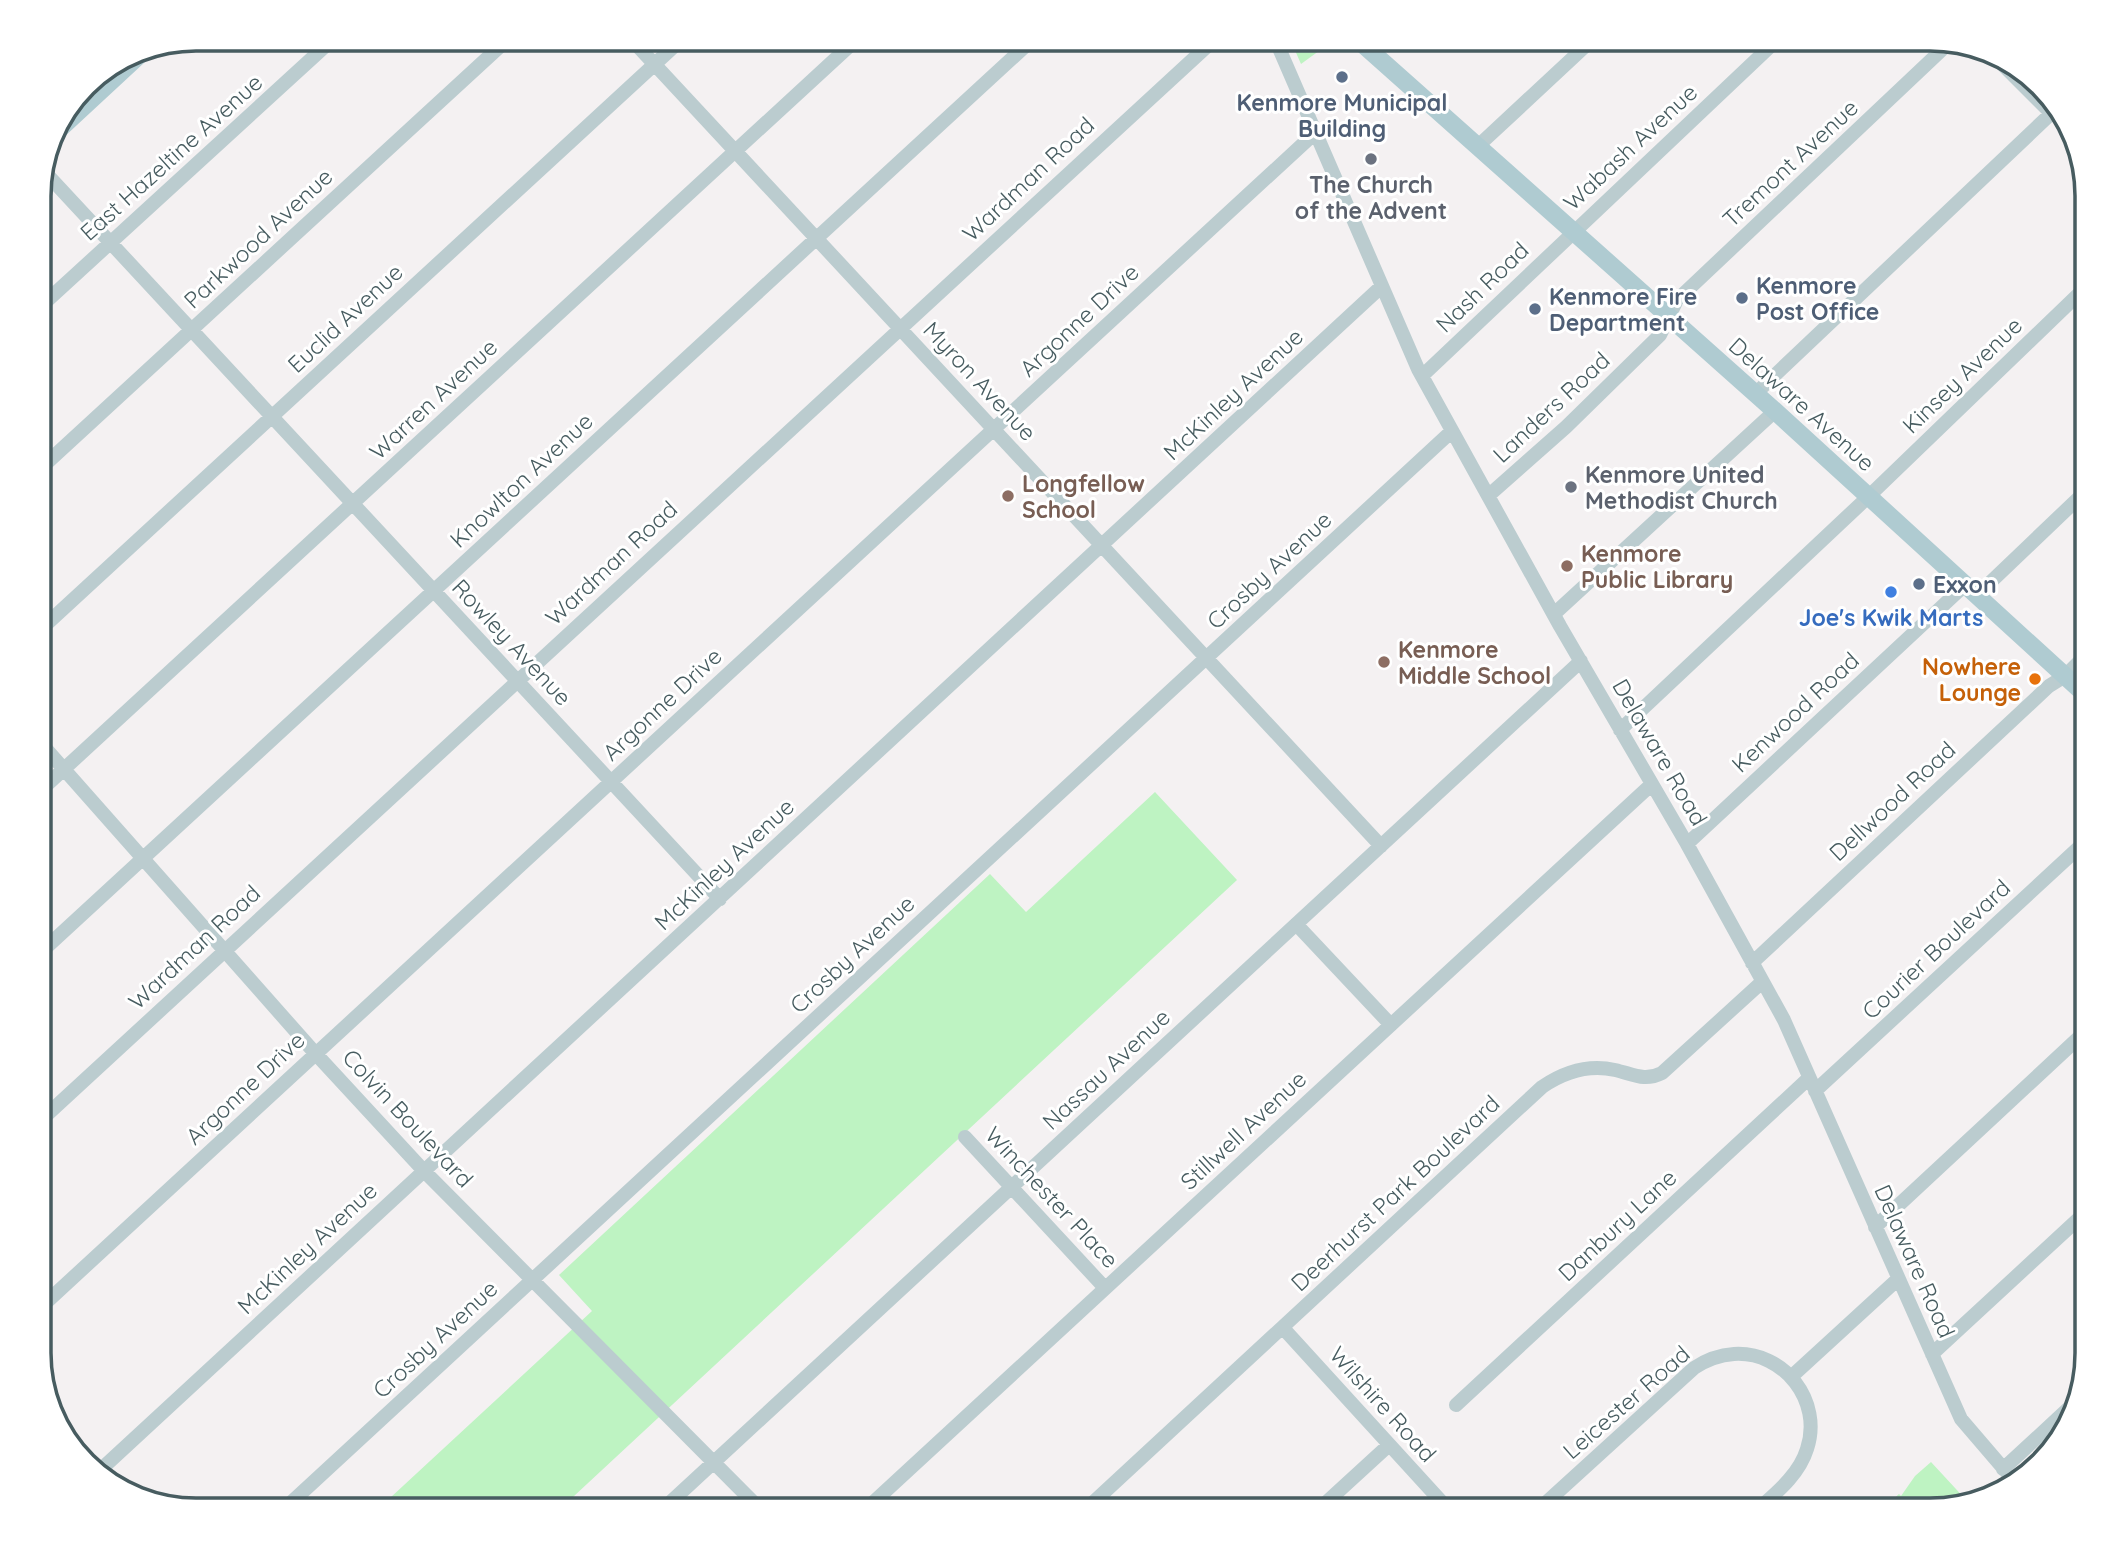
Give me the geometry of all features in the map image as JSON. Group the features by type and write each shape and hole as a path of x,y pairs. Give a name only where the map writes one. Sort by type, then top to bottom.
{"main road":[{"name":"Delaware Avenue","path":"1375,51 2075,685"},
{"path":"76,114 124,70"}],"street":[{"name":"East Hazeltine Avenue","path":"51,297 320,51"},
{"name":"Parkwood Avenue","path":"51,459 494,51"},
{"name":"Myron Avenue","path":"643,51 1381,846"},
{"name":"Euclid Avenue","path":"51,621 668,51"},
{"name":"Warren Avenue","path":"51,781 843,51"},
{"name":"Knowlton Avenue","path":"51,943 1019,51"},
{"name":"Wardman Road","path":"51,1111 1201,51"},
{"name":"Delaware Road","path":"1281,51 1422,376 1784,1020 1961,1419 2009,1475"},
{"path":"1478,146 1579,51"},
{"name":"Wabash Avenue","path":"1574,231 1764,51"},
{"name":"Tremont Avenue","path":"1669,318 1677,300 1940,52"},
{"path":"1755,394 2050,114"},
{"name":"Argonne Drive","path":"51,1298 1316,132"},
{"name":"Rowley Avenue","path":"52,179 720,899"},
{"name":"Nash Road","path":"1422,376 1574,231"},
{"name":"McKinley Avenue","path":"105,1466 1382,286"},
{"name":"Kinsey Avenue","path":"1620,730 2075,298"},
{"name":"Landers Road","path":"1488,496 1566,427 1660,335 1669,318"},
{"path":"1554,614 1775,411"},
{"name":"Crosby Avenue","path":"296,1498 1452,431"},
{"name":"Kenwood Road","path":"1687,844 1971,590 2075,501"},
{"name":"Nassau Avenue","path":"675,1498 1581,662"},
{"name":"Dellwood Road","path":"1752,963 2049,686 2075,666"},
{"name":"Colvin Boulevard","path":"51,754 315,1053 424,1171 749,1498"},
{"name":"Stillwell Avenue","path":"878,1498 1652,783"},
{"name":"Courier Boulevard","path":"1812,1085 2075,852"},
{"path":"1296,925 1391,1025"},
{"name":"Deerhurst Park Boulevard","path":"1099,1498 1552,1080 1592,1068 1605,1068 1643,1079 1662,1073 1762,982"},
{"path":"1875,1227 2075,1042"},
{"name":"Danbury Lane","path":"1456,1405 1812,1085"},
{"name":"Winchester Place","path":"965,1137 1105,1288"},
{"path":"1932,1354 2075,1223"},
{"path":"1768,1498 1797,1468 1810,1440 1807,1402 1791,1377 1898,1279"},
{"name":"Wilshire Road","path":"1283,1328 1438,1498"},
{"name":"Leicester Road","path":"1551,1498 1684,1376 1705,1361 1720,1356 1748,1355 1771,1362 1791,1377"},
{"path":"2003,1469 2061,1415"},
{"path":"1331,1498 1389,1444"}],"green space":[{"path":"1295,51 1319,51 1301,64"},
{"path":"1155,792 1237,880 572,1498 390,1498 592,1311 559,1275 990,874 1026,912"},
{"path":"1931,1462 1961,1494 1894,1498 1899,1494 1901,1496 1915,1476"}],"place":[{"name":"Kenmore Municipal Building","path":"1342,77"},
{"name":"The Church of the Advent","path":"1371,159"},
{"name":"Kenmore Post Office","path":"1742,298"},
{"name":"Kenmore Fire Department","path":"1535,309"},
{"name":"Kenmore United Methodist Church","path":"1571,487"},
{"name":"Longfellow School","path":"1008,496"},
{"name":"Kenmore Public Library","path":"1567,566"},
{"name":"Exxon","path":"1919,584"},
{"name":"Joe's Kwik Marts","path":"1891,592"},
{"name":"Kenmore Middle School","path":"1384,662"},
{"name":"Nowhere Lounge","path":"2035,679"}]}
